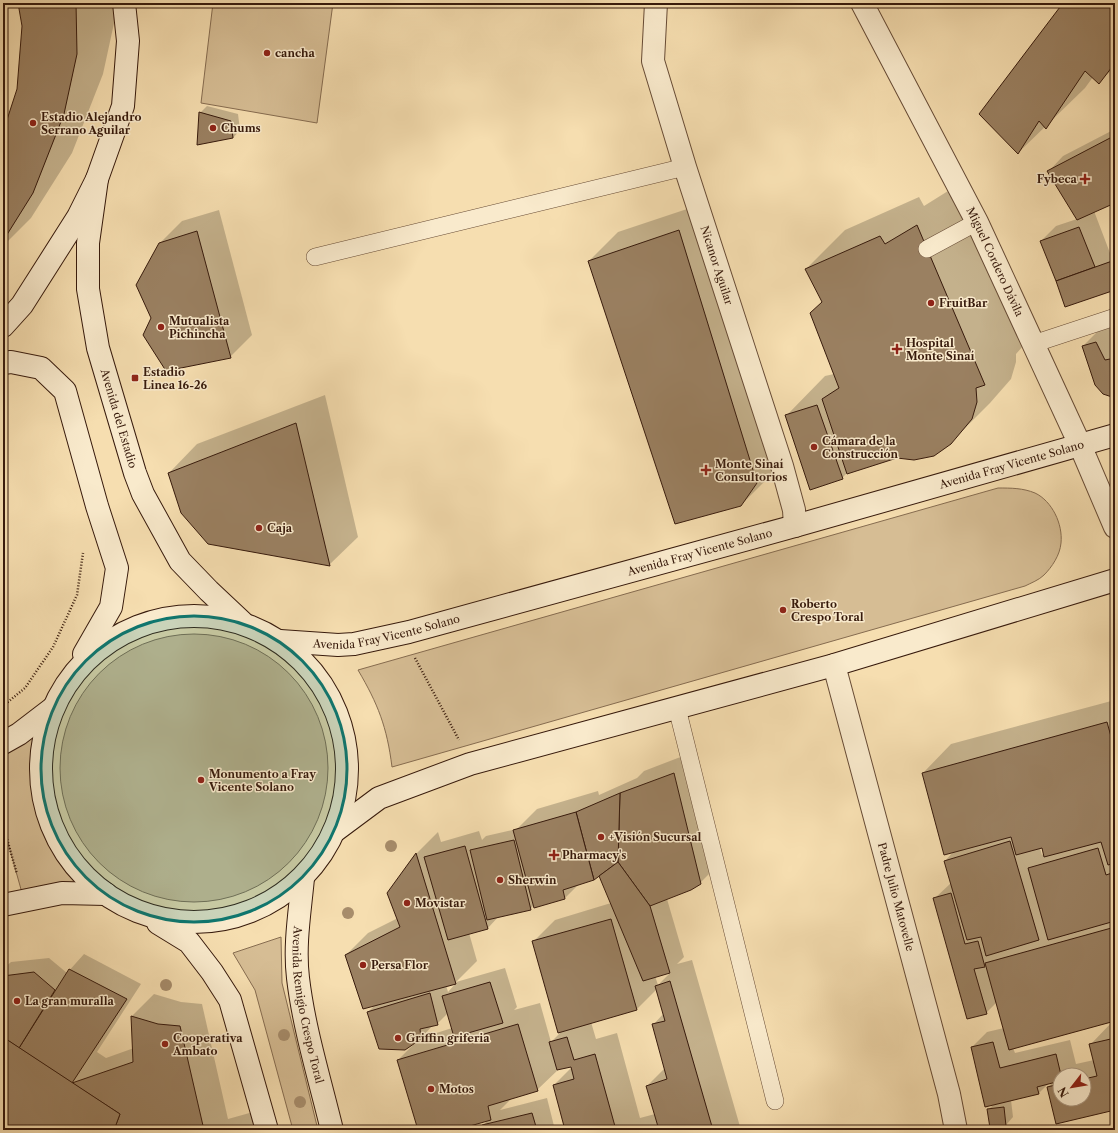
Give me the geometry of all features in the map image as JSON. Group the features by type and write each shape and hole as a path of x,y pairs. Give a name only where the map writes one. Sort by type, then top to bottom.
{"main road":[{"name":"Avenida del Estadio","path":"3,326 22,305 78,217 97,179 123,106 128,41 124,3"},
{"name":"Nicanor Aguilar","path":"656,3 653,61 685,167 782,466 794,510 795,526"},
{"name":"Miguel Cordero Dávila","path":"862,3 977,222 1080,445 1115,527"},
{"name":"Avenida del Estadio","path":"97,179 88,243 88,289 98,348 135,473 143,494 180,561 242,622"},
{"path":"3,364 11,362 41,368 64,391 117,568 111,607 52,708 42,748 42,790 54,830 75,866 106,894 143,914 189,942 212,972 230,1000 267,1130"},
{"name":"Avenida Fray Vicente Solano","path":"280,642 338,645 354,644 409,632 795,526 1115,435"},
{"path":"336,830 379,798 470,764 834,665 1115,580"},
{"path":"73,672 108,641 150,621 196,614 242,622 280,642 312,670 334,706 346,747 347,790 336,830 322,856 304,878 268,905 226,920 182,923 143,914"},
{"name":"Padre Julio Matovelle","path":"834,665 949,1094 956,1130"},
{"path":"3,743 18,734 52,708"},
{"name":"Avenida Remigio Crespo Toral","path":"304,878 297,939 298,978 309,1036 332,1130"},
{"path":"3,906 24,900 62,893 106,894"}],"lane":[{"path":"315,257 685,167"},
{"path":"927,249 977,222"},
{"path":"1033,344 1115,317"},
{"path":"1099,322 1115,332"},
{"path":"677,708 775,1101"}],"path":[{"path":"3,706 25,688 53,648 76,595 83,551"},
{"path":"409,632 414,654 470,764"},
{"path":"3,825 24,900"}],"highlighted area":[{"path":"196,614 242,622 280,641 312,670 334,706 346,747 347,790 336,830 322,856 303,878 268,905 226,920 182,923 143,914 106,894 75,866 54,830 42,790 42,748 53,708 73,672 108,641 150,621"}],"shaded area":[{"name":"cancha","path":"213,3 333,3 317,123 201,103"},
{"path":"998,488 1012,488 1035,493 1051,507 1060,528 1061,543 1055,560 1042,577 1025,586 392,767 381,716 358,670"},
{"path":"194,634 220,637 245,644 279,664 289,673 298,683 318,717 325,742 328,768 325,794 318,819 298,853 289,863 279,872 245,892 220,899 194,902 168,899 143,892 109,872 99,863 90,853 70,819 63,794 60,768 63,742 70,717 90,683 99,673 109,664 143,644 168,637"},
{"path":"53,708 42,748 42,790 54,830 75,866 106,894 24,900 3,825 3,743"},
{"path":"281,937 282,983 318,1130 293,1130 255,990 233,953"}],"building":[{"name":"Estadio Alejandro Serrano Aguilar","path":"18,3 76,3 77,54 64,114 33,193 3,241 3,132 17,89 22,26"},
{"path":"1063,3 1115,3 1115,63 1099,84 1085,71 1046,129 1039,121 1018,154 979,114"},
{"path":"199,112 231,121 233,138 197,145"},
{"path":"1110,138 1115,148 1115,203 1077,220 1047,171"},
{"name":"Hospital Monte Sinaí","path":"917,225 985,385 976,388 977,402 972,419 951,444 934,456 914,460 897,458 847,474 822,399 839,388 810,313 822,302 805,269 880,236 885,244"},
{"path":"1079,227 1095,267 1056,281 1040,241"},
{"path":"679,230 757,483 741,506 675,524 588,261"},
{"path":"197,231 231,358 166,371 143,335 151,318 136,285 159,243"},
{"path":"1115,260 1115,290 1065,307 1056,281"},
{"path":"1096,342 1105,360 1115,358 1115,398 1103,394 1095,385 1082,346"},
{"name":"Cámara de la Construcción","path":"817,405 843,479 810,490 785,415"},
{"path":"296,423 330,566 208,544 181,513 168,473"},
{"path":"1107,722 1115,751 1115,863 1108,865 1101,842 1044,857 1042,848 1016,855 1011,837 944,855 922,773"},
{"path":"674,773 701,884 691,890 650,906 618,862 620,793"},
{"name":"+Visión Sucursal","path":"620,793 618,862 594,880 576,812"},
{"name":"Pharmacy's","path":"576,812 594,880 563,890 565,899 534,908 513,830"},
{"name":"Sherwin","path":"514,840 531,910 487,920 470,850"},
{"path":"1010,841 1039,940 986,956 981,937 967,940 944,861"},
{"path":"465,846 488,929 448,940 424,857"},
{"path":"1098,848 1106,875 1115,872 1115,921 1048,940 1028,868"},
{"path":"416,853 456,984 363,1009 345,955 400,927 387,893"},
{"path":"618,862 650,906 670,973 643,981 599,876"},
{"path":"951,893 965,944 978,941 985,967 974,969 987,1014 967,1019 933,898"},
{"path":"611,919 637,1010 558,1033 532,941"},
{"path":"1115,927 1115,1021 1009,1050 985,963"},
{"path":"69,969 127,999 72,1083 19,1048"},
{"path":"34,972 55,990 19,1048 3,1037 3,976"},
{"path":"670,981 713,1130 659,1130 646,1086 667,1079 652,1024 665,1021 655,986"},
{"path":"490,982 503,1023 454,1037 442,996"},
{"path":"430,993 438,1025 420,1029 421,1039 405,1050 379,1049 367,1012"},
{"path":"131,1016 158,1024 180,1026 204,1130 114,1130 120,1114 72,1083 133,1062"},
{"path":"518,1024 538,1091 488,1106 491,1120 456,1130 418,1130 397,1060"},
{"path":"3,1037 120,1114 114,1130 3,1130"},
{"path":"567,1037 574,1060 595,1054 616,1130 565,1130 553,1085 574,1079 571,1067 557,1070 549,1042"},
{"path":"1115,1038 1115,1110 1056,1124 1047,1087 1052,1086 1052,1107 1092,1107 1092,1077 1097,1076 1089,1044"},
{"path":"993,1042 1000,1068 1056,1054 1059,1067 1052,1067 1052,1083 1037,1087 1039,1094 985,1107 971,1047"},
{"path":"1004,1107 1006,1126 990,1128 987,1109"},
{"path":"532,1113 537,1130 483,1130 482,1125"}],"place":[{"name":"cancha","path":"267,53"},
{"name":"Estadio Alejandro Serrano Aguilar","path":"33,123"},
{"name":"Chums","path":"213,128"},
{"name":"Fybeca","path":"1085,179"},
{"name":"FruitBar","path":"931,303"},
{"name":"Mutualista Pichincha","path":"161,327"},
{"name":"Hospital Monte Sinaí","path":"897,349"},
{"name":"Estadio Linea 16-26","path":"135,378"},
{"name":"Cámara de la Construcción","path":"814,447"},
{"name":"Monte Sinaí Consultorios","path":"706,470"},
{"name":"Caja","path":"259,528"},
{"name":"Roberto Crespo Toral","path":"783,610"},
{"name":"Monumento a Fray Vicente Solano","path":"201,780"},
{"name":"+Visión Sucursal","path":"601,837"},
{"name":"Pharmacy's","path":"554,855"},
{"name":"Sherwin","path":"500,880"},
{"name":"Movistar","path":"407,903"},
{"name":"Persa Flor","path":"363,965"},
{"name":"La gran muralla","path":"17,1001"},
{"name":"Griffin griferia","path":"398,1038"},
{"name":"Cooperativa Ambato","path":"165,1044"},
{"name":"Motos","path":"431,1089"}]}
